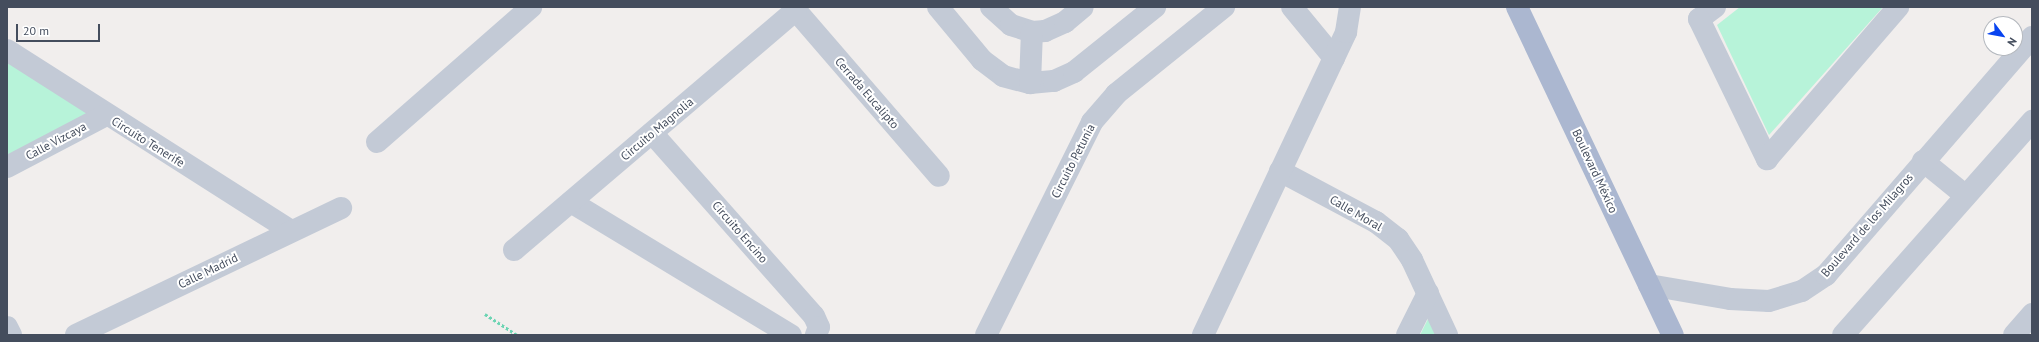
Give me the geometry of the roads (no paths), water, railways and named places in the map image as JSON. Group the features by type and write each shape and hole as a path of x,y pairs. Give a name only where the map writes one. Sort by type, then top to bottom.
{"main road":[{"name":"Boulevard México","path":"1517,7 1673,335"}],"street":[{"path":"377,142 531,7"},
{"path":"938,7 982,60 1003,76 1030,83 1054,81 1074,72 1155,7"},
{"path":"992,7 1011,25 1032,32 1045,31 1065,22 1083,7"},
{"name":"Circuito Petunia","path":"986,335 1092,122 1116,94 1224,7"},
{"path":"1292,7 1334,58"},
{"path":"1203,335 1346,32 1350,7"},
{"path":"1715,7 1699,19 1767,159 1898,7"},
{"name":"Circuito Magnolia","path":"514,250 652,133 794,9"},
{"name":"Cerrada Eucalipto","path":"794,9 939,176"},
{"path":"1030,83 1032,32"},
{"name":"Boulevard de los Milagros","path":"1649,285 1730,299 1769,301 1802,291 1826,275 1923,161 2032,37"},
{"name":"Circuito Tenerife","path":"7,50 106,115 291,232"},
{"name":"Calle Vizcaya","path":"7,167 106,115"},
{"path":"1843,335 2032,122"},
{"name":"Circuito Encino","path":"652,133 814,316 819,327 816,335"},
{"path":"1923,161 1966,196"},
{"name":"Calle Moral","path":"1280,171 1376,222 1398,239 1428,293 1448,335"},
{"path":"571,202 791,335"},
{"name":"Calle Madrid","path":"76,335 341,208"},
{"path":"1407,335 1428,293"},
{"path":"2014,335 2032,314"},
{"path":"7,327 11,335"}]}
